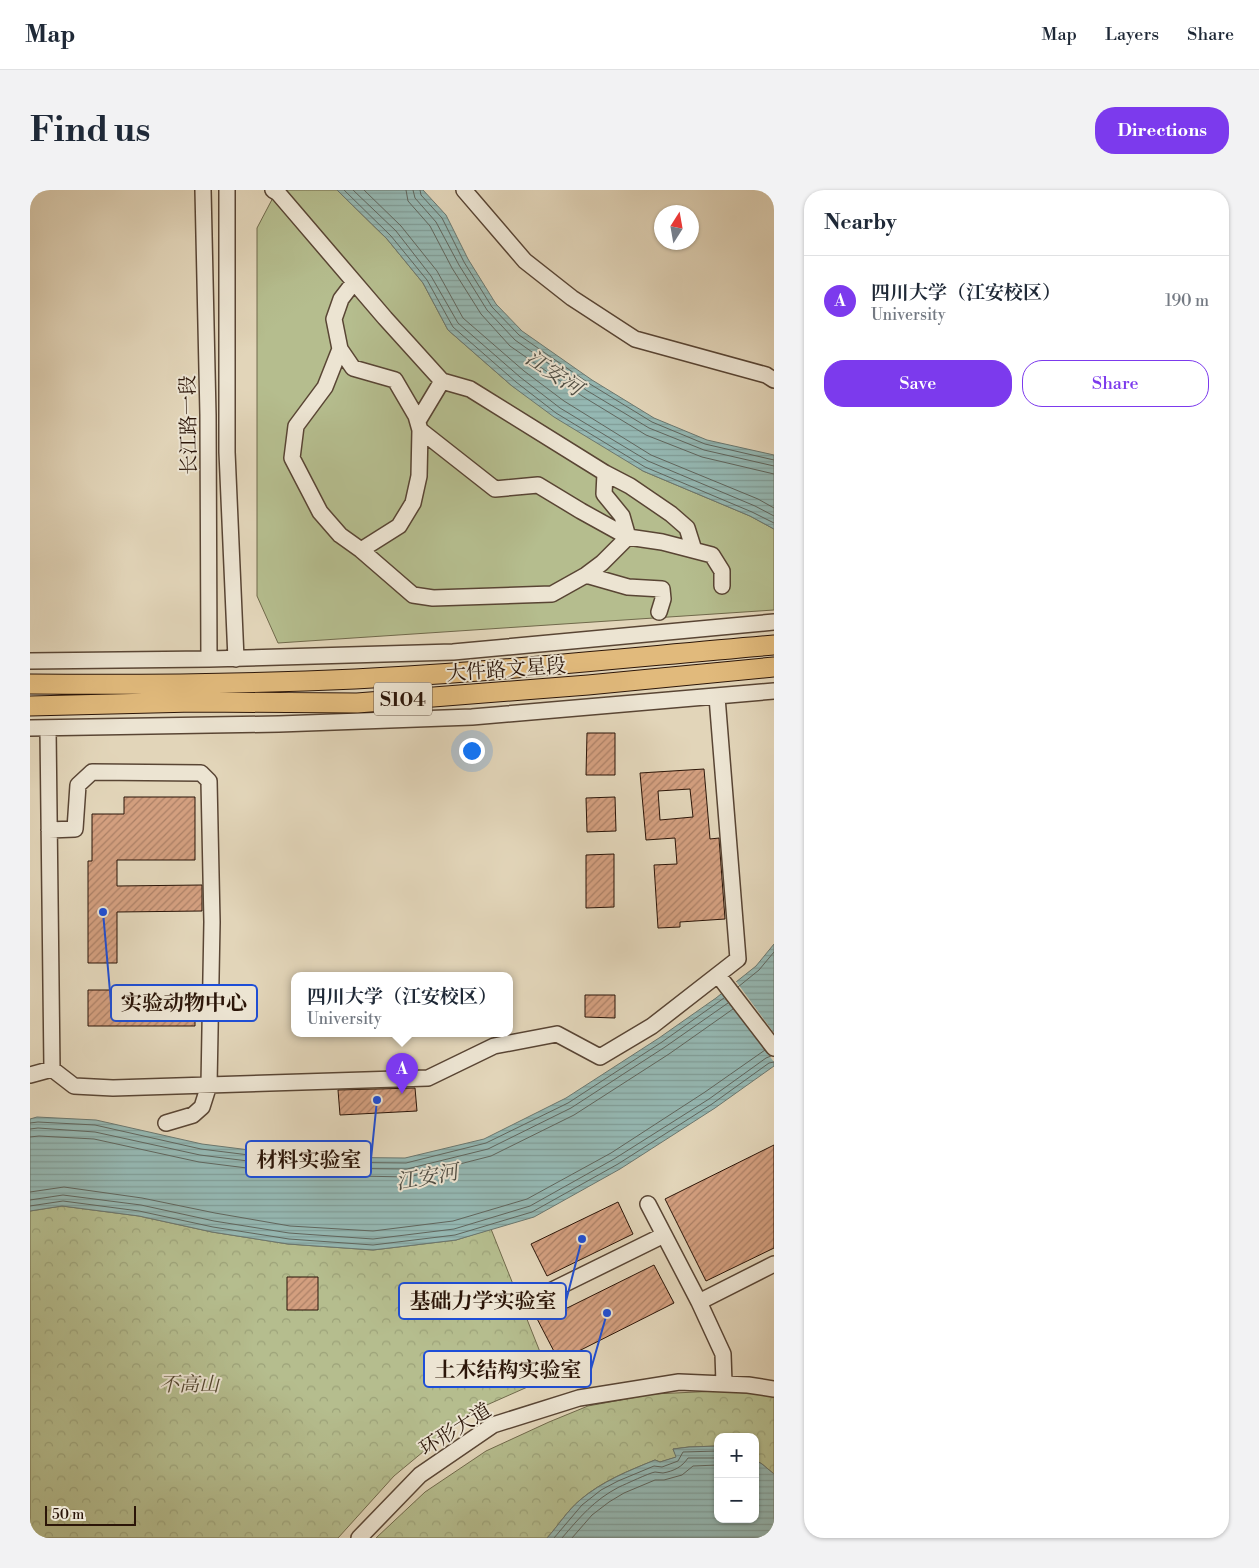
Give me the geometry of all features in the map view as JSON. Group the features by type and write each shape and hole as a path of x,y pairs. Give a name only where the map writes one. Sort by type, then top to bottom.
{"main road":[{"name":"大件路文星段","path":"30,684 206,684 356,679 545,666 774,646"},
{"name":"大件路文星段","path":"30,706 194,702 357,703 588,685 774,667"}],"street":[{"name":"长江路一段","path":"203,190 208,415 209,659"},
{"name":"长江路一段","path":"227,190 227,452 236,658"},
{"path":"274,190 442,381 470,389 605,473 630,486 671,514 687,528 694,550"},
{"path":"464,190 525,261 572,298 635,339 766,375 774,380"},
{"path":"354,282 341,299 334,318 340,348 353,368 395,380 416,416 419,426 420,476 413,503 399,526 361,550"},
{"path":"340,348 324,387 296,426 292,458 320,512 340,535 361,550 412,595 433,598 552,594 602,564 628,537"},
{"path":"419,426 442,381"},
{"path":"419,426 495,489 538,484 628,537 662,542 712,555 722,571 722,586"},
{"path":"605,473 604,494 622,516 628,537"},
{"path":"586,575 628,587 662,589 663,599 659,612"},
{"path":"30,661 209,659 453,652 774,622"},
{"path":"30,728 279,724 472,717 774,692"},
{"path":"52,1069 74,1086 113,1088 428,1078 494,1046 557,1034 600,1057 652,1026 738,960 717,697"},
{"path":"48,729 52,1069"},
{"path":"50,830 75,829 78,785 92,772 201,773 209,781 212,922 209,1084 202,1107 193,1115 166,1124"},
{"path":"718,975 774,1048"},
{"path":"30,1075 52,1069"},
{"path":"648,1204 723,1354 724,1383"},
{"path":"530,1301 664,1235"},
{"path":"698,1302 774,1264"},
{"name":"环形大道","path":"359,1538 420,1474 493,1425 579,1398 679,1382 724,1383 774,1388"}],"green space":[{"path":"277,190 337,190 387,239 423,283 448,330 512,386 643,471 750,516 774,529 774,610 278,643 257,596 257,228"},
{"name":"不高山","path":"62,1206 139,1216 212,1232 288,1244 373,1250 456,1240 491,1229 550,1377 471,1412 394,1476 338,1538 30,1538 30,1211"},
{"path":"718,1391 774,1395 774,1474 759,1462 759,1433 714,1433 714,1446 673,1449 677,1457 660,1462 655,1460 625,1472 588,1493 575,1504 547,1538 376,1538 425,1492 486,1451 588,1406 653,1394"}],"water":[{"name":"江安河","path":"337,190 423,190 446,215 468,259 496,304 522,331 592,380 654,418 707,440 774,455 774,529 750,516 643,471 554,417 512,386 448,330 423,283 387,239"},
{"name":"江安河","path":"774,944 774,1066 715,1108 620,1169 534,1217 456,1240 373,1250 288,1244 212,1232 139,1216 62,1206 30,1211 30,1119 37,1117 96,1120 202,1144 305,1157 405,1158 484,1139 566,1098 659,1038 716,998 756,966"},
{"path":"714,1446 714,1523 759,1523 759,1462 774,1474 774,1538 547,1538 575,1504 589,1493 625,1472 655,1460 660,1462 676,1457 673,1449"}],"pier":[{"path":"735,980 774,1033 774,1062 721,991"}],"building":[{"path":"587,733 615,733 615,775 586,775"},
{"path":"704,769 710,839 719,838 725,919 680,922 680,927 658,928 654,865 677,864 675,838 646,840 640,773","holes":["690,789 693,817 660,820 658,791"]},
{"path":"124,797 195,797 195,860 117,860 117,886 202,885 202,911 117,912 117,963 88,963 88,861 92,861 92,814 124,814"},
{"path":"615,797 616,831 587,832 586,798"},
{"path":"614,854 614,907 586,908 586,855"},
{"path":"88,990 195,990 195,1026 88,1026"},
{"path":"585,995 615,995 615,1018 585,1017"},
{"path":"415,1088 417,1111 340,1115 338,1090"},
{"path":"774,1145 774,1248 706,1281 665,1199"},
{"path":"618,1202 633,1234 547,1276 531,1244"},
{"path":"654,1265 674,1303 559,1361 533,1311 549,1303 555,1314"},
{"path":"287,1277 318,1277 318,1310 287,1310"}],"place":[{"name":"实验动物中心","path":"103,912"},
{"name":"四川大学（江安校区）","path":"402,1094"},
{"name":"材料实验室","path":"377,1100"},
{"name":"基础力学实验室","path":"582,1239"},
{"name":"土木结构实验室","path":"607,1313"}]}
